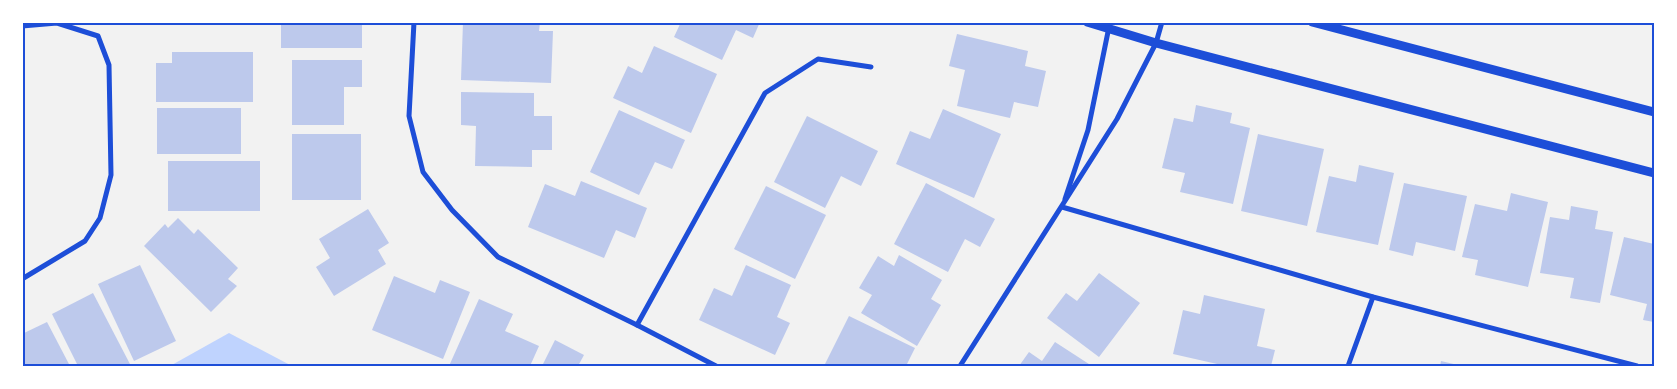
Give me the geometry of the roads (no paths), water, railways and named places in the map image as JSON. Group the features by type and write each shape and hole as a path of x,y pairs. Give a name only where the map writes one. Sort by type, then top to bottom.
{"street":[{"path":"414,22 410,116 423,172 452,210 498,257 716,366"},
{"path":"1086,22 1109,26 1156,43 1654,173"},
{"path":"960,366 1117,119 1156,43 1162,22"},
{"path":"1312,22 1654,112"},
{"path":"22,26 57,23 98,36 109,65 112,175 100,218 85,241 22,279"},
{"path":"1062,207 1088,130 1109,26"},
{"path":"637,326 765,94 818,59 871,67"},
{"path":"1062,207 1373,297 1637,366"},
{"path":"1348,366 1373,297"}],"water":[{"path":"229,333 292,366 170,366"}]}
